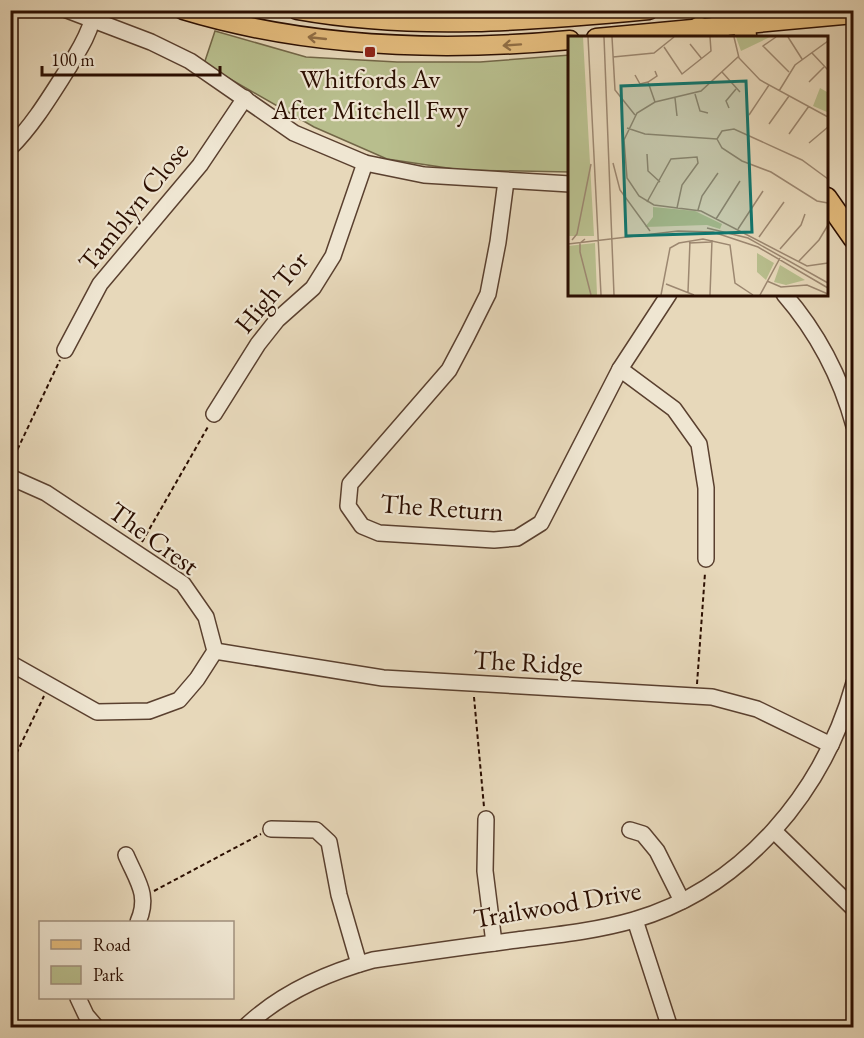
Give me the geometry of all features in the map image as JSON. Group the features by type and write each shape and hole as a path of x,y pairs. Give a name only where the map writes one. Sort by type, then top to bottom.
{"highway":[{"path":"828,201 854,238"}],"main road":[{"path":"183,10 247,27 288,34 384,44 464,47 568,40"},
{"path":"297,10 377,20 449,23 554,19 650,10"},
{"path":"629,36 710,31 744,19 774,21 854,14"}],"street":[{"path":"63,14 92,20 151,42 190,61 294,133 365,163 424,175 568,184"},
{"path":"10,147 28,130 60,81 89,33 92,20"},
{"name":"Tamblyn Close","path":"65,350 100,284 200,165 245,98"},
{"name":"High Tor","path":"214,414 258,344 277,320 313,288 333,256 365,163"},
{"name":"The Return","path":"506,181 488,294 467,336 448,370 350,484 348,506 362,526 379,533 494,540 517,538 541,523 620,369 668,296"},
{"path":"786,296 806,322 835,372 854,426"},
{"path":"620,369 674,409 699,444 706,488 706,559"},
{"name":"The Crest","path":"10,477 46,493 183,584 206,617 215,651"},
{"path":"10,663 97,712 149,711 178,700 197,679 215,651"},
{"name":"The Ridge","path":"215,651 383,678 473,685 697,695 727,699 757,709 831,745"},
{"name":"Trailwood Drive","path":"244,1028 291,993 316,980 359,964 581,931 635,920 682,901 726,874 774,831 805,790 831,745 854,683"},
{"path":"486,819 485,871 494,943"},
{"path":"271,829 316,830 329,842 339,895 359,964"},
{"path":"630,830 643,834 657,851 682,901"},
{"path":"774,831 854,909"},
{"path":"126,855 144,897 143,910 138,921"},
{"path":"635,920 670,1028"},
{"path":"78,999 86,1015 97,1028"}],"path":[{"path":"41,10 63,14"},
{"path":"10,464 65,350"},
{"path":"136,554 214,414"},
{"path":"697,695 706,559"},
{"path":"10,767 49,685"},
{"path":"473,685 486,819"},
{"path":"144,897 271,829"}],"green space":[{"path":"215,31 306,57 397,62 480,62 568,55 568,172 461,170 387,159 314,127 204,64"}],"place":[{"name":"Whitfords Av After Mitchell Fwy","path":"370,52"}]}
